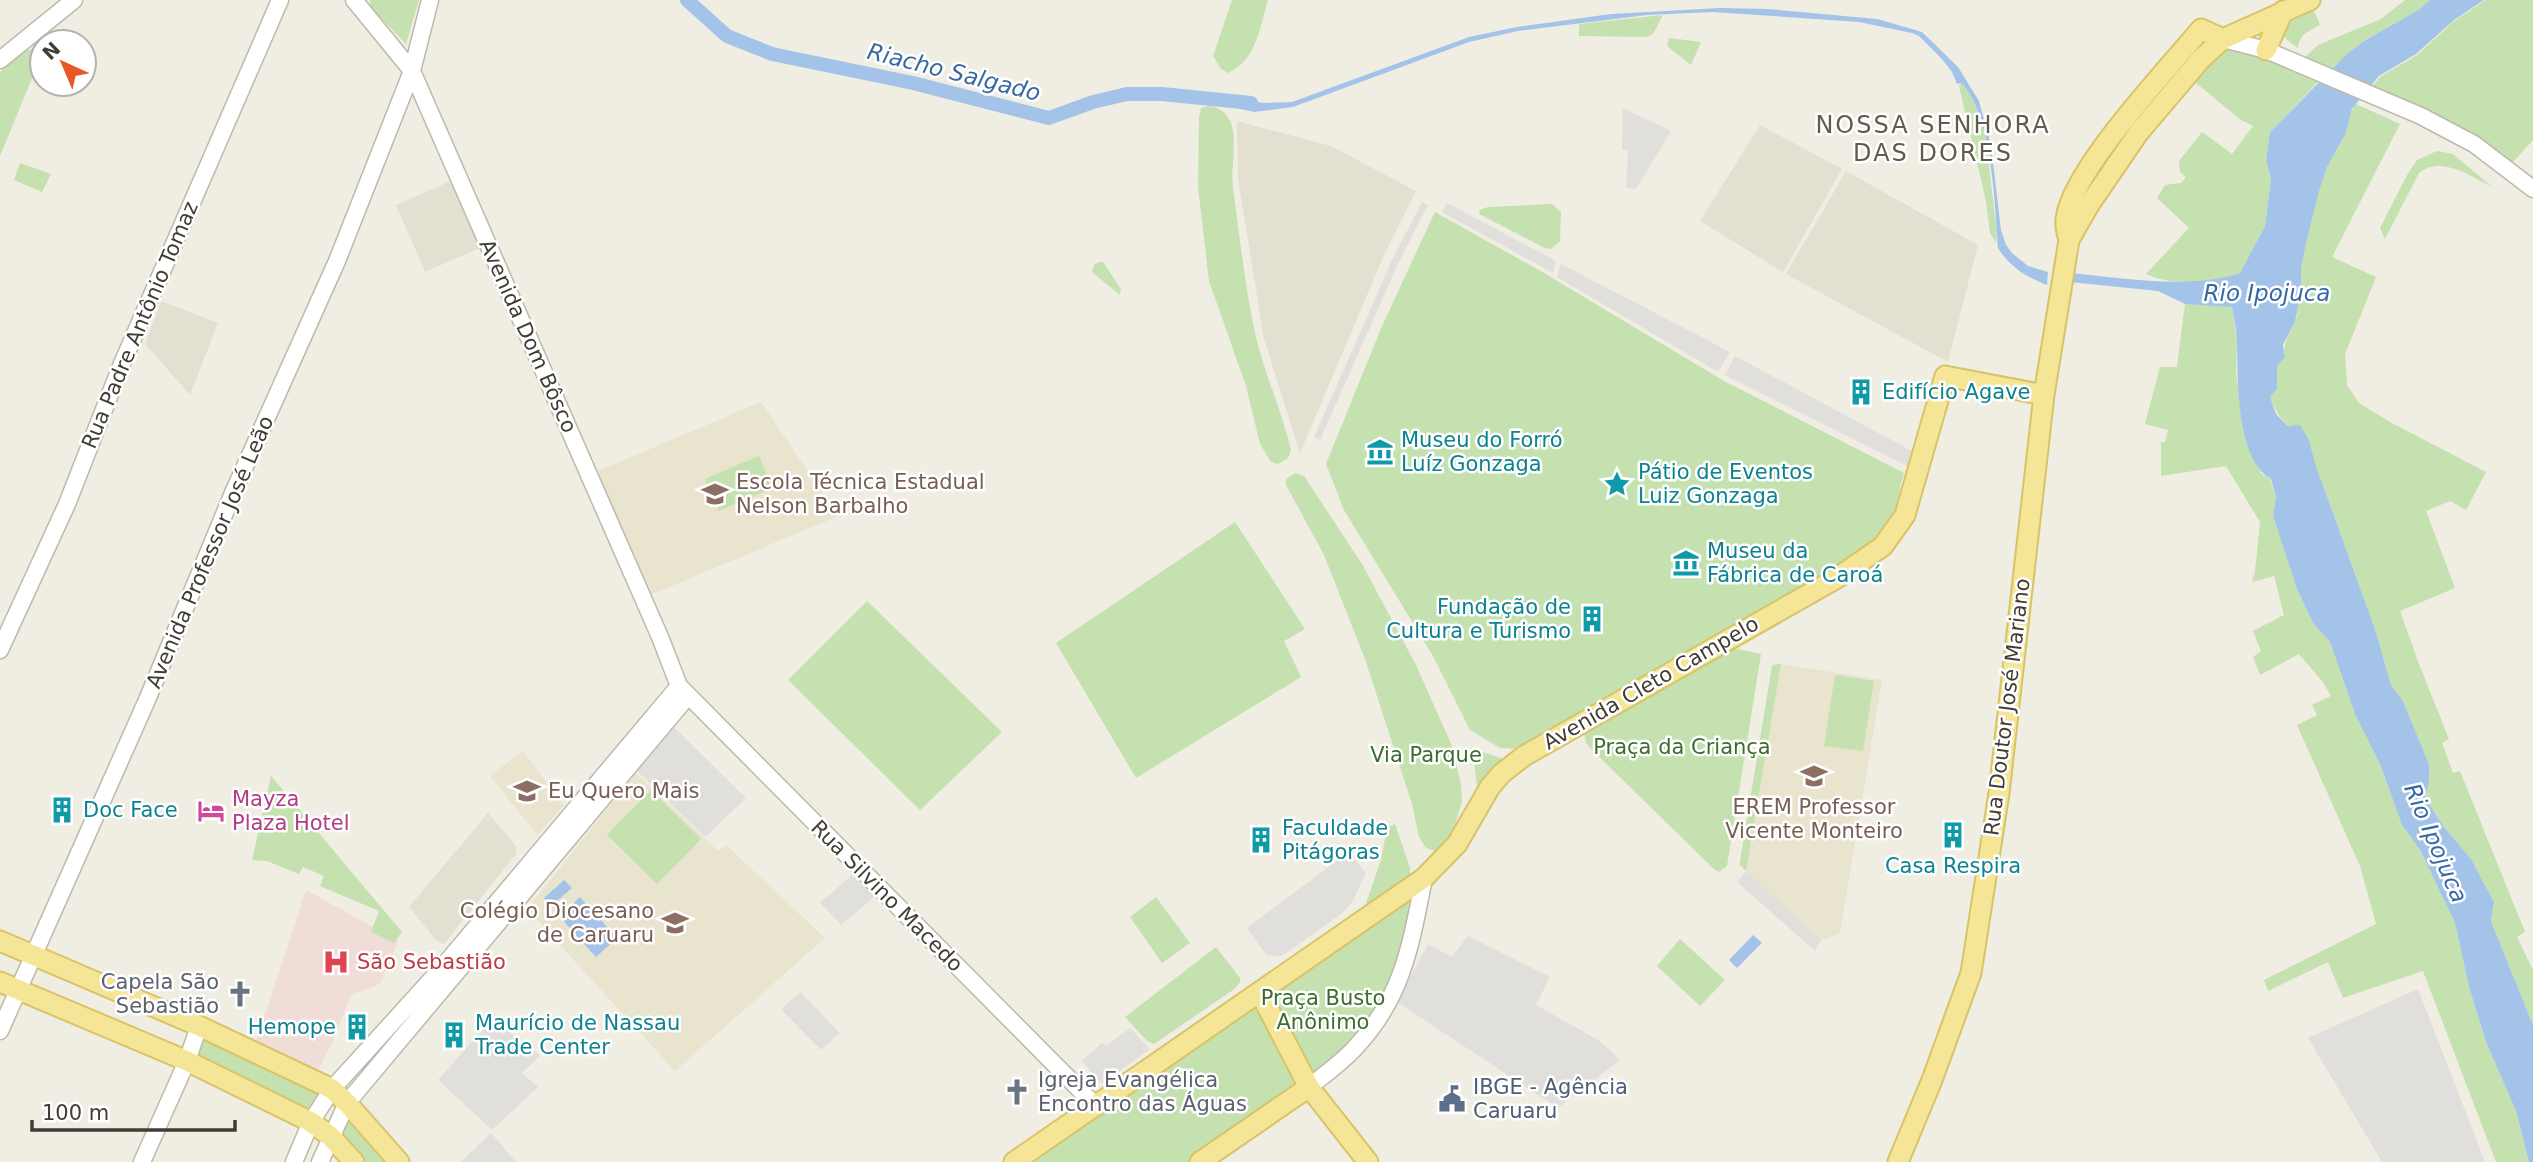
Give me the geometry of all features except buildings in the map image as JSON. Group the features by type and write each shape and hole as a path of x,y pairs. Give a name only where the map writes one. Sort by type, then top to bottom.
{"main road":[{"path":"2223,39 2311,0"},
{"path":"2268,51 2283,11"},
{"name":"Rua Doutor José Mariano","path":"1898,1162 1932,1080 1971,973 1999,793 2044,395 2068,247 2066,218 2082,177 2200,29 2223,39"},
{"name":"Avenida Cleto Campelo","path":"1014,1162 1424,878 1457,844 1490,787 1501,774 1524,756 1837,578 1883,546 1905,515 1945,376 2044,395"},
{"path":"0,942 199,1026 332,1089 399,1162"},
{"path":"8,986 187,1061 311,1122 330,1136 354,1162"},
{"path":"1260,993 1309,1087 1368,1162"},
{"path":"1200,1162 1309,1087"}],"street":[{"path":"0,60 74,0"},
{"name":"Rua Padre Antônio Tomaz","path":"0,650 66,504 121,366 280,0"},
{"name":"Avenida Dom Bôsco","path":"354,0 412,71 683,691"},
{"name":"Avenida Professor José Leão","path":"0,1031 8,986 32,955 337,261 412,71 430,0"},
{"path":"2223,39 2268,51 2413,113 2474,144 2533,189"},
{"path":"293,1162 311,1122 332,1089 440,970 683,691"},
{"path":"320,1162 347,1103 683,691"},
{"name":"Rua Silvino Macedo","path":"683,691 1096,1106"},
{"path":"1309,1087 1353,1051 1389,1005 1413,940 1424,878"},
{"path":"142,1162 187,1061 199,1026"}],"shaded area":[{"path":"1623,108 1671,131 1636,189 1626,187 1628,150 1622,150"},
{"path":"1237,121 1331,146 1416,191 1384,255 1300,453 1264,339 1238,179"},
{"path":"1760,125 1842,169 1783,272 1700,221"},
{"path":"1846,171 1978,245 1948,362 1786,274"},
{"path":"453,180 482,247 425,272 396,205"},
{"path":"1422,202 1428,205 1399,262 1320,440 1314,437 1392,260"},
{"path":"1447,203 1556,261 1553,273 1442,212"},
{"path":"1561,264 1730,352 1718,372 1557,277"},
{"path":"161,301 218,323 190,395 145,344"},
{"path":"1735,356 1912,451 1907,466 1725,375"},
{"name":"Escola Técnica Estadual Nelson Barbalho","path":"761,402 838,516 648,596 598,471"},
{"name":"EREM Professor Vicente Monteiro","path":"1781,664 1882,680 1840,934 1821,940 1746,871"},
{"path":"674,727 746,798 705,837 637,771"},
{"name":"Eu Quero Mais","path":"523,751 564,805 537,835 490,776"},
{"name":"Colégio Diocesano de Caruaru","path":"636,773 718,851 726,845 825,938 675,1071 527,909"},
{"path":"488,813 516,846 516,854 444,944 437,941 409,907"},
{"path":"1349,852 1366,873 1352,902 1342,913 1282,956 1266,955 1247,928"},
{"path":"1746,871 1821,940 1815,951 1737,882"},
{"path":"853,874 875,896 841,925 820,903"},
{"name":"São Sebastião","path":"306,890 398,941 380,984 351,995 317,1072 256,1042"},
{"path":"1468,936 1550,977 1536,1005 1600,1041 1620,1060 1558,1108 1397,1002 1428,944 1452,957"},
{"path":"2418,989 2485,1162 2382,1162 2308,1038"},
{"path":"800,992 840,1033 821,1050 781,1009"},
{"path":"492,1019 540,1056 522,1073 538,1087 492,1130 438,1080"},
{"path":"1130,1028 1150,1049 1102,1084 1082,1061 1102,1043 1106,1046"},
{"path":"491,1133 516,1162 461,1162"}],"green space":[{"path":"370,0 419,0 406,44 371,8"},
{"path":"1232,0 1268,0 1251,52 1237,68 1228,73 1221,69 1213,56"},
{"path":"2405,0 2430,0 2420,9 2364,41 2333,68 2305,57 2318,45 2381,19"},
{"path":"2486,0 2533,0 2533,140 2513,162 2500,157 2448,122 2372,87 2380,77 2417,55 2454,21"},
{"path":"2312,6 2320,25 2302,36 2298,48 2287,40 2282,32 2286,18"},
{"path":"1663,15 1653,34 1647,37 1579,36 1579,24"},
{"path":"1669,38 1701,42 1691,65 1667,46"},
{"path":"2236,46 2318,82 2270,132 2266,160 2271,179 2265,226 2240,273 2193,282 2168,281 2146,274 2189,228 2157,198 2165,185 2181,183 2186,177 2180,172 2179,161 2202,132 2232,154 2253,126 2241,120 2190,78 2226,48"},
{"path":"26,51 28,88 0,156 0,72"},
{"path":"1961,83 1977,109 1986,138 1996,243 1990,233 1986,201 1959,86"},
{"path":"2356,104 2400,124 2332,257 2376,277 2345,354 2347,385 2359,403 2486,472 2466,510 2450,501 2426,511 2455,588 2400,611 2449,739 2442,743 2453,773 2460,771 2525,932 2517,937 2533,970 2533,1025 2491,921 2494,902 2471,859 2444,827 2425,798 2429,782 2429,764 2403,701 2391,685 2376,632 2309,440 2285,422 2270,397 2277,389 2277,366 2285,357 2286,340 2297,316 2301,268 2315,203 2327,167 2343,138"},
{"path":"1209,106 1221,110 1232,127 1233,188 1249,300 1256,337 1291,450 1288,458 1278,464 1271,462 1260,444 1246,386 1209,281 1198,187 1199,117 1201,108"},
{"path":"2437,151 2453,154 2491,186 2455,169 2436,166 2428,168 2419,173 2385,239 2380,228 2407,175 2417,160"},
{"path":"20,163 51,174 42,192 14,180"},
{"path":"1552,204 1561,212 1560,241 1551,249 1479,214 1480,210 1488,207"},
{"name":"Pátio de Eventos Luiz Gonzaga","path":"1435,212 1544,273 1724,381 1904,473 1894,512 1884,531 1835,573 1521,749 1500,748 1470,730 1433,656 1344,510 1326,464 1382,326"},
{"path":"1103,262 1121,289 1120,295 1092,272 1094,265"},
{"path":"2185,304 2232,306 2237,343 2236,373 2245,436 2261,473 2270,479 2276,497 2273,516 2297,589 2313,623 2330,642 2355,714 2380,764 2402,825 2420,850 2455,923 2469,987 2486,1042 2516,1111 2529,1162 2496,1162 2423,971 2343,998 2328,962 2268,991 2264,980 2376,924 2360,866 2297,725 2317,715 2312,705 2331,696 2299,654 2260,675 2253,657 2261,651 2253,631 2284,615 2274,576 2252,582 2260,522 2226,466 2161,476 2161,442 2165,442 2168,430 2145,424 2160,367 2177,367"},
{"path":"759,456 773,488 719,511 705,479"},
{"name":"Via Parque","path":"1295,473 1304,476 1362,564 1416,665 1452,746 1462,802 1454,828 1440,850 1426,848 1419,837 1412,804 1365,659 1324,555 1286,485 1286,479"},
{"path":"1235,522 1305,629 1284,641 1301,677 1136,778 1056,643"},
{"path":"867,601 1002,732 920,810 788,680"},
{"name":"Praça da Criança","path":"1728,647 1761,654 1727,866 1719,872 1591,749 1586,743 1584,732"},
{"path":"1781,664 1746,871 1740,861 1772,666"},
{"path":"1835,675 1874,681 1863,751 1824,746"},
{"path":"1473,749 1510,761 1478,797"},
{"path":"271,776 402,932 394,943 371,932 379,911 320,886 324,876 303,867 299,874 267,861 252,860"},
{"path":"651,790 701,839 657,884 607,835"},
{"path":"1395,824 1410,868 1410,877 1371,906 1366,903 1381,860 1387,828"},
{"name":"Praça Busto Anônimo","path":"1420,887 1388,995 1353,1045 1308,1081 1264,996"},
{"path":"1156,897 1190,943 1162,963 1130,917"},
{"path":"1680,939 1725,980 1700,1006 1657,966"},
{"path":"1216,947 1240,978 1240,983 1154,1044 1147,1041 1125,1017"},
{"path":"1258,997 1304,1089 1198,1162 1016,1162"},
{"path":"204,1038 323,1093 307,1111 195,1057"},
{"path":"346,1113 389,1162 362,1162 336,1133"}],"water":[{"name":"Rio Ipojuca","path":"2430,0 2484,0 2454,20 2416,54 2379,76 2352,109 2345,135 2327,167 2319,191 2301,268 2301,293 2295,322 2283,345 2285,357 2277,366 2277,389 2270,397 2276,414 2288,426 2300,425 2309,440 2376,632 2391,685 2403,701 2429,764 2429,782 2425,798 2444,827 2471,859 2494,902 2491,921 2533,1025 2533,1162 2529,1162 2516,1111 2486,1042 2469,987 2455,923 2420,850 2402,825 2380,764 2355,714 2330,642 2313,623 2297,589 2273,516 2276,497 2271,479 2251,455 2245,437 2232,307 2185,304 2158,291 2070,282 2071,273 2177,282 2220,278 2240,273 2265,226 2271,179 2266,160 2270,132 2347,54"},
{"path":"1720,8 1768,9 1877,19 1922,32 1958,67 1979,101 1991,145 2001,230 2006,245 2028,266 2048,272 2047,285 2019,271 1998,248 1990,161 1979,115 1971,97 1961,83 1957,84 1942,59 1919,36 1912,33 1859,22 1713,12 1647,15 1518,31 1469,42 1293,107 1254,112 1232,107 1233,98 1264,103 1292,102 1469,37 1517,27 1611,14"},
{"path":"564,880 572,888 551,906 544,898"},
{"path":"580,897 617,938 596,957 559,916"},
{"path":"1753,935 1762,943 1737,968 1729,960"}],"waterway":[{"name":"Riacho Salgado","path":"687,0 727,36 772,54 913,83 1049,118 1093,102 1127,94 1162,94 1251,103"}],"place":[{"name":"Edifício Agave","path":"1861,392"},
{"name":"Museu do Forró Luíz Gonzaga","path":"1380,452"},
{"name":"Pátio de Eventos Luiz Gonzaga","path":"1617,484"},
{"name":"Escola Técnica Estadual Nelson Barbalho","path":"715,494"},
{"name":"Museu da Fábrica de Caroá","path":"1686,563"},
{"name":"Fundação de Cultura e Turismo","path":"1592,619"},
{"name":"EREM Professor Vicente Monteiro","path":"1814,776"},
{"name":"Eu Quero Mais","path":"527,791"},
{"name":"Doc Face","path":"62,810"},
{"name":"Mayza Plaza Hotel","path":"211,811"},
{"name":"Casa Respira","path":"1953,835"},
{"name":"Faculdade Pitágoras","path":"1261,840"},
{"name":"Colégio Diocesano de Caruaru","path":"675,923"},
{"name":"São Sebastião","path":"336,962"},
{"name":"Capela São Sebastião","path":"240,994"},
{"name":"Hemope","path":"357,1027"},
{"name":"Maurício de Nassau Trade Center","path":"454,1035"},
{"name":"Igreja Evangélica Encontro das Águas","path":"1017,1092"},
{"name":"IBGE - Agência Caruaru","path":"1452,1099"}],"district":[{"name":"NOSSA SENHORA DAS DORES","path":"1933,139"}]}
